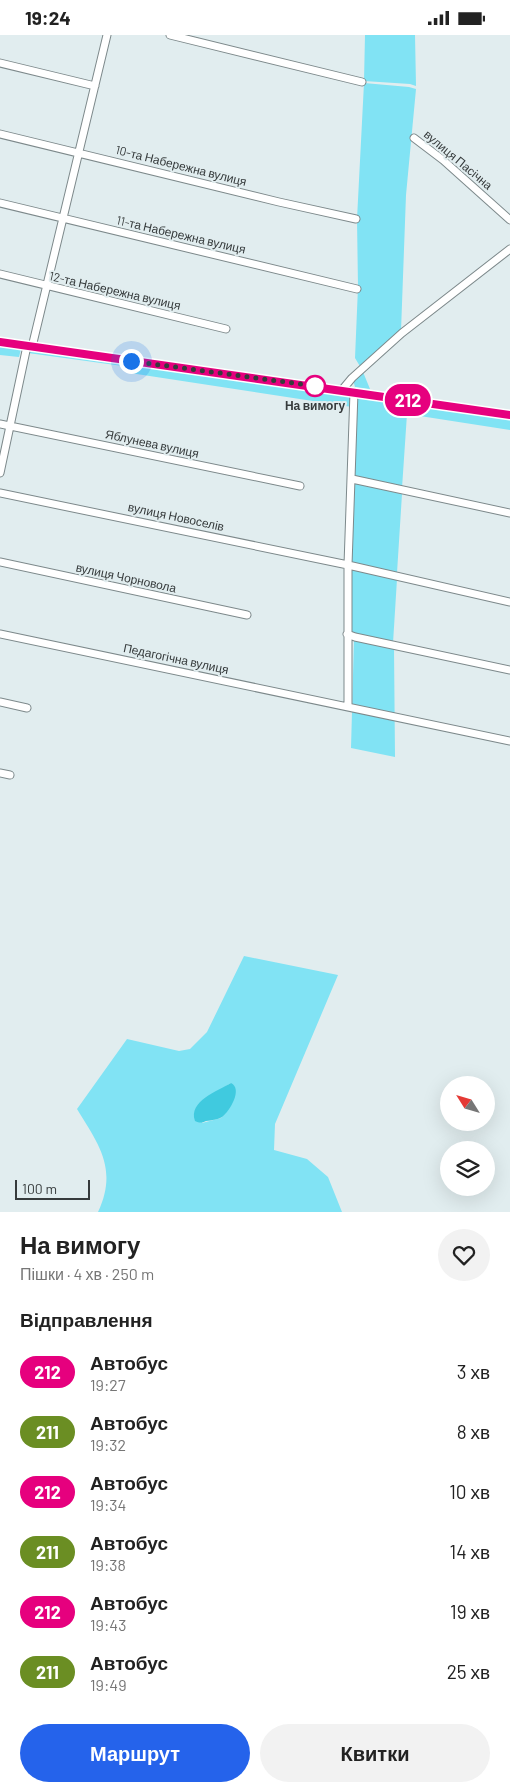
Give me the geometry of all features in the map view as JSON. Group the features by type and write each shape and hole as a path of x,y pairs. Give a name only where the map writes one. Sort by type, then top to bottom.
{"street":[{"path":"0,473 107,35"},
{"path":"170,35 362,82"},
{"path":"0,63 95,86"},
{"name":"10-та Набережна вулиця","path":"0,134 356,219"},
{"name":"вулиця Пасічна","path":"414,137 443,160 510,220"},
{"name":"11-та Набережна вулиця","path":"0,203 357,289"},
{"path":"342,390 352,378 402,333 510,249"},
{"name":"12-та Набережна вулиця","path":"0,274 226,329"},
{"path":"0,342 510,415"},
{"path":"348,706 348,565 354,392"},
{"name":"Яблунева вулиця","path":"0,424 300,486"},
{"path":"352,479 510,513"},
{"name":"вулиця Новоселів","path":"0,493 348,565 510,601"},
{"name":"вулиця Чорновола","path":"0,562 247,615"},
{"name":"Педагогічна вулиця","path":"0,633 510,741"},
{"path":"347,634 510,670"},
{"path":"0,702 27,708"},
{"path":"0,773 10,775"}],"shaded area":[{"path":"365,35 415,35 416,86 364,81"},
{"path":"364,83 416,89 406,195 401,331 361,368 355,358 358,287 357,219"},
{"path":"0,346 21,349 19,357 0,355"},
{"path":"29,350 312,390 312,392 318,393 319,391 352,395 352,407 130,373 130,367 28,353"},
{"path":"363,372 370,389 355,387 353,380"},
{"path":"358,398 510,420 510,430 407,414 402,488 353,476"},
{"path":"355,483 402,494 397,573 351,563"},
{"path":"351,568 397,579 393,643 349,632"},
{"path":"354,639 394,648 395,757 351,748"},
{"path":"244,956 338,975 275,1124 274,1150 307,1159 328,1177 342,1212 98,1212 104,1197 106,1170 99,1146 77,1109 127,1039 179,1051 190,1049 207,1032","holes":["231,1083 233,1099 221,1118 202,1123 215,1093"]},
{"path":"231,1083 236,1090 236,1095 232,1105 225,1114 222,1117 200,1123 195,1121 194,1114 200,1102"}],"bus line":[{"name":"212","path":"0,342 510,415"}],"place":[{"name":"На вимогу","path":"315,386"}],"route":[{"path":"131,361 315,386"}]}
